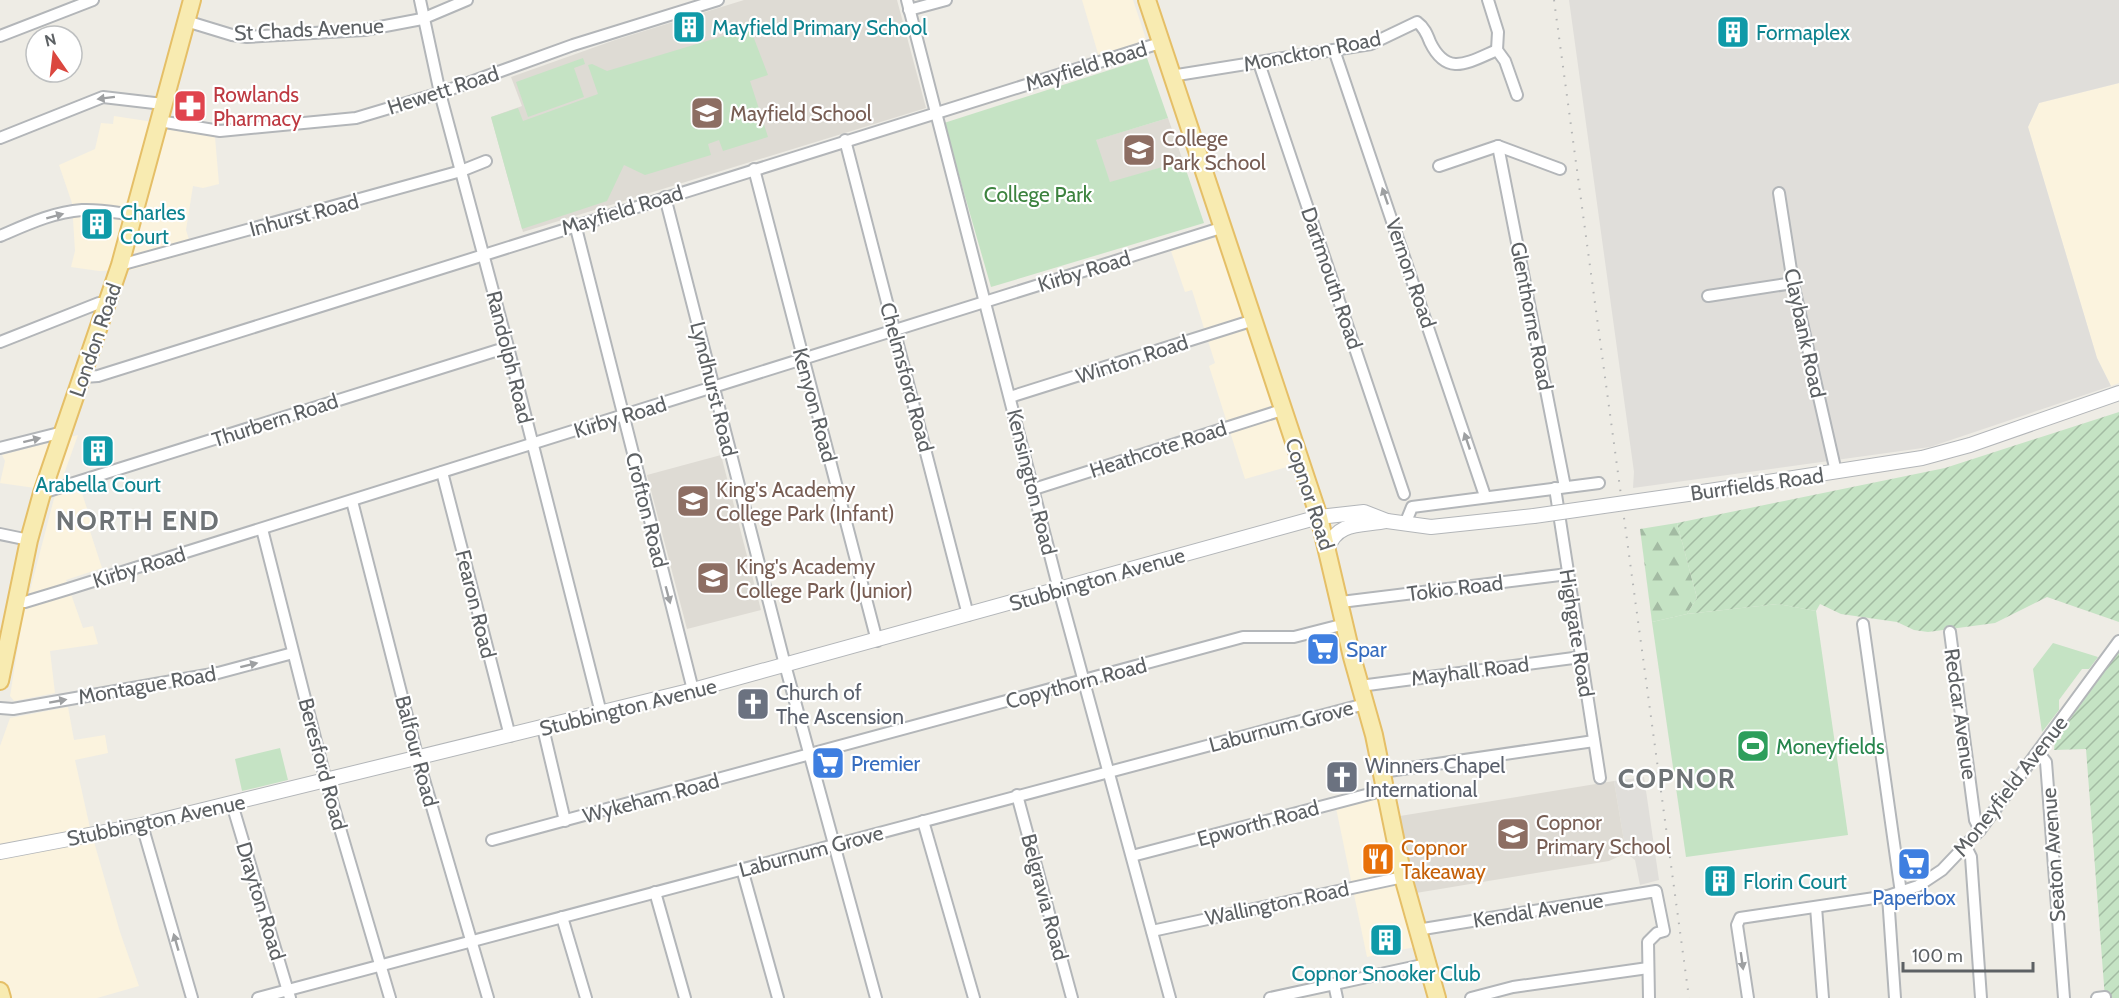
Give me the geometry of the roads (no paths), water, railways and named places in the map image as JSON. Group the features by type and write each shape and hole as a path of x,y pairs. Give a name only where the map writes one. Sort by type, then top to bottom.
{"main road":[{"name":"London Road","path":"0,681 4,637 16,601 29,540 42,494 84,377 120,265 192,0"},
{"name":"Copnor Road","path":"1147,0 1319,517 1382,772 1402,877 1437,998"},
{"path":"0,991 2,998"}],"street":[{"path":"0,36 93,0"},
{"name":"Randolph Road","path":"420,0 422,19 440,93 508,346 601,713"},
{"name":"St Chads Avenue","path":"186,21 232,36 247,37 364,30 422,19 467,0"},
{"name":"Hewett Road","path":"159,121 220,132 356,118 440,93 573,45 718,0"},
{"path":"908,5 946,0"},
{"path":"1488,0 1498,32 1497,50 1505,60 1517,95"},
{"name":"Kensington Road","path":"908,5 1083,681 1170,998"},
{"name":"Monckton Road","path":"1171,76 1379,42 1417,22 1425,30 1437,57 1448,64 1457,64 1497,50"},
{"name":"Mayfield Road","path":"84,377 99,375 1160,43"},
{"name":"Vernon Road","path":"1334,50 1485,496"},
{"name":"Dartmouth Road","path":"1259,63 1404,494"},
{"path":"0,138 103,97 163,104"},
{"name":"Chelmsford Road","path":"845,140 968,615"},
{"path":"1439,166 1498,146 1560,169"},
{"name":"Glenthorne Road","path":"1498,146 1560,488"},
{"name":"Inhurst Road","path":"120,265 461,171 486,161"},
{"name":"Kenyon Road","path":"754,169 877,641"},
{"name":"Claybank Road","path":"1779,193 1793,283 1836,472"},
{"name":"Lyndhurst Road","path":"665,197 785,666 876,998"},
{"path":"0,236 36,221 70,212 98,210 135,215"},
{"name":"Crofton Road","path":"575,225 693,690"},
{"name":"Kirby Road","path":"16,601 28,601 262,529 1224,227"},
{"path":"1708,296 1793,283"},
{"path":"0,342 99,303 107,304"},
{"name":"Winton Road","path":"1010,397 1254,320"},
{"name":"Thurbern Road","path":"42,494 508,346"},
{"name":"Burrfields Road","path":"1319,517 1364,512 1387,521 1405,524 1450,526 1836,472 1922,458 1970,445 2119,393"},
{"name":"Heathcote Road","path":"1034,489 1282,410"},
{"path":"0,448 63,432"},
{"name":"Fearon Road","path":"442,472 510,736"},
{"path":"1405,524 1412,507 1599,483"},
{"name":"Highgate Road","path":"1560,488 1568,574 1600,778"},
{"name":"Balfour Road","path":"352,501 418,759 488,998"},
{"name":"Stubbington Avenue","path":"0,852 141,825 232,804 693,690 1319,517"},
{"name":"Burrfields Road","path":"1328,548 1332,537 1339,529 1387,521"},
{"name":"Beresford Road","path":"262,529 326,781 390,998"},
{"path":"0,534 29,540"},
{"name":"Tokio Road","path":"1341,602 1568,574"},
{"name":"Copythorn Road","path":"810,756 1244,637 1294,637 1345,624"},
{"path":"1863,624 1901,893"},
{"name":"Redcar Avenue","path":"1950,632 1975,820 1980,830"},
{"name":"Moneyfield Avenue","path":"1748,998 1737,925 1740,918 1888,896 1901,893 1930,878 1966,848 2119,641"},
{"name":"Montague Road","path":"0,708 14,709 218,673 293,653"},
{"name":"Mayhall Road","path":"1360,686 1581,657"},
{"name":"Laburnum Grove","path":"258,998 289,994 380,965 1365,704"},
{"path":"543,728 565,821"},
{"path":"1382,772 1594,741"},
{"name":"Seaton Avenue","path":"2038,752 2046,762 2064,998"},
{"name":"Wykeham Road","path":"492,840 810,756"},
{"name":"Epworth Road","path":"1131,856 1385,790"},
{"name":"Belgravia Road","path":"1017,795 1072,998"},
{"name":"Drayton Road","path":"232,804 289,994"},
{"path":"924,821 974,998"},
{"path":"141,825 192,998"},
{"path":"1966,848 1971,857 1981,998"},
{"path":"742,869 778,998"},
{"name":"Wallington Road","path":"1152,930 1402,877"},
{"name":"Kendal Avenue","path":"1417,930 1656,891 1659,894 1665,931 1657,933 1648,942 1648,968"},
{"path":"656,892 685,998"},
{"path":"1888,896 1895,998"},
{"path":"1816,907 1823,998"},
{"path":"562,917 586,998"},
{"path":"1270,998 1427,964"},
{"path":"1471,998 1512,987 1648,968 1649,998"},
{"path":"1334,984 1337,998"}],"railway":[{"path":"1554,0 1689,998"}],"place":[{"name":"Mayfield Primary School","path":"689,27"},
{"name":"Formaplex","path":"1733,32"},
{"name":"Rowlands Pharmacy","path":"190,106"},
{"name":"Mayfield School","path":"707,113"},
{"name":"College Park School","path":"1139,150"},
{"name":"Charles Court","path":"97,224"},
{"name":"Arabella Court","path":"98,451"},
{"name":"King's Academy College Park (Infant)","path":"693,501"},
{"name":"King's Academy College Park (Junior)","path":"713,578"},
{"name":"Spar","path":"1323,649"},
{"name":"Church of The Ascension","path":"753,704"},
{"name":"Moneyfields","path":"1753,746"},
{"name":"Premier","path":"828,763"},
{"name":"Winners Chapel International","path":"1342,777"},
{"name":"Copnor Primary School","path":"1513,834"},
{"name":"Copnor Takeaway","path":"1378,859"},
{"name":"Paperbox","path":"1914,864"},
{"name":"Florin Court","path":"1720,881"},
{"name":"Copnor Snooker Club","path":"1386,940"}],"district":[{"name":"NORTH END","path":"138,520"},
{"name":"COPNOR","path":"1677,778"}],"park label":[{"name":"College Park","path":"1038,194"}]}
